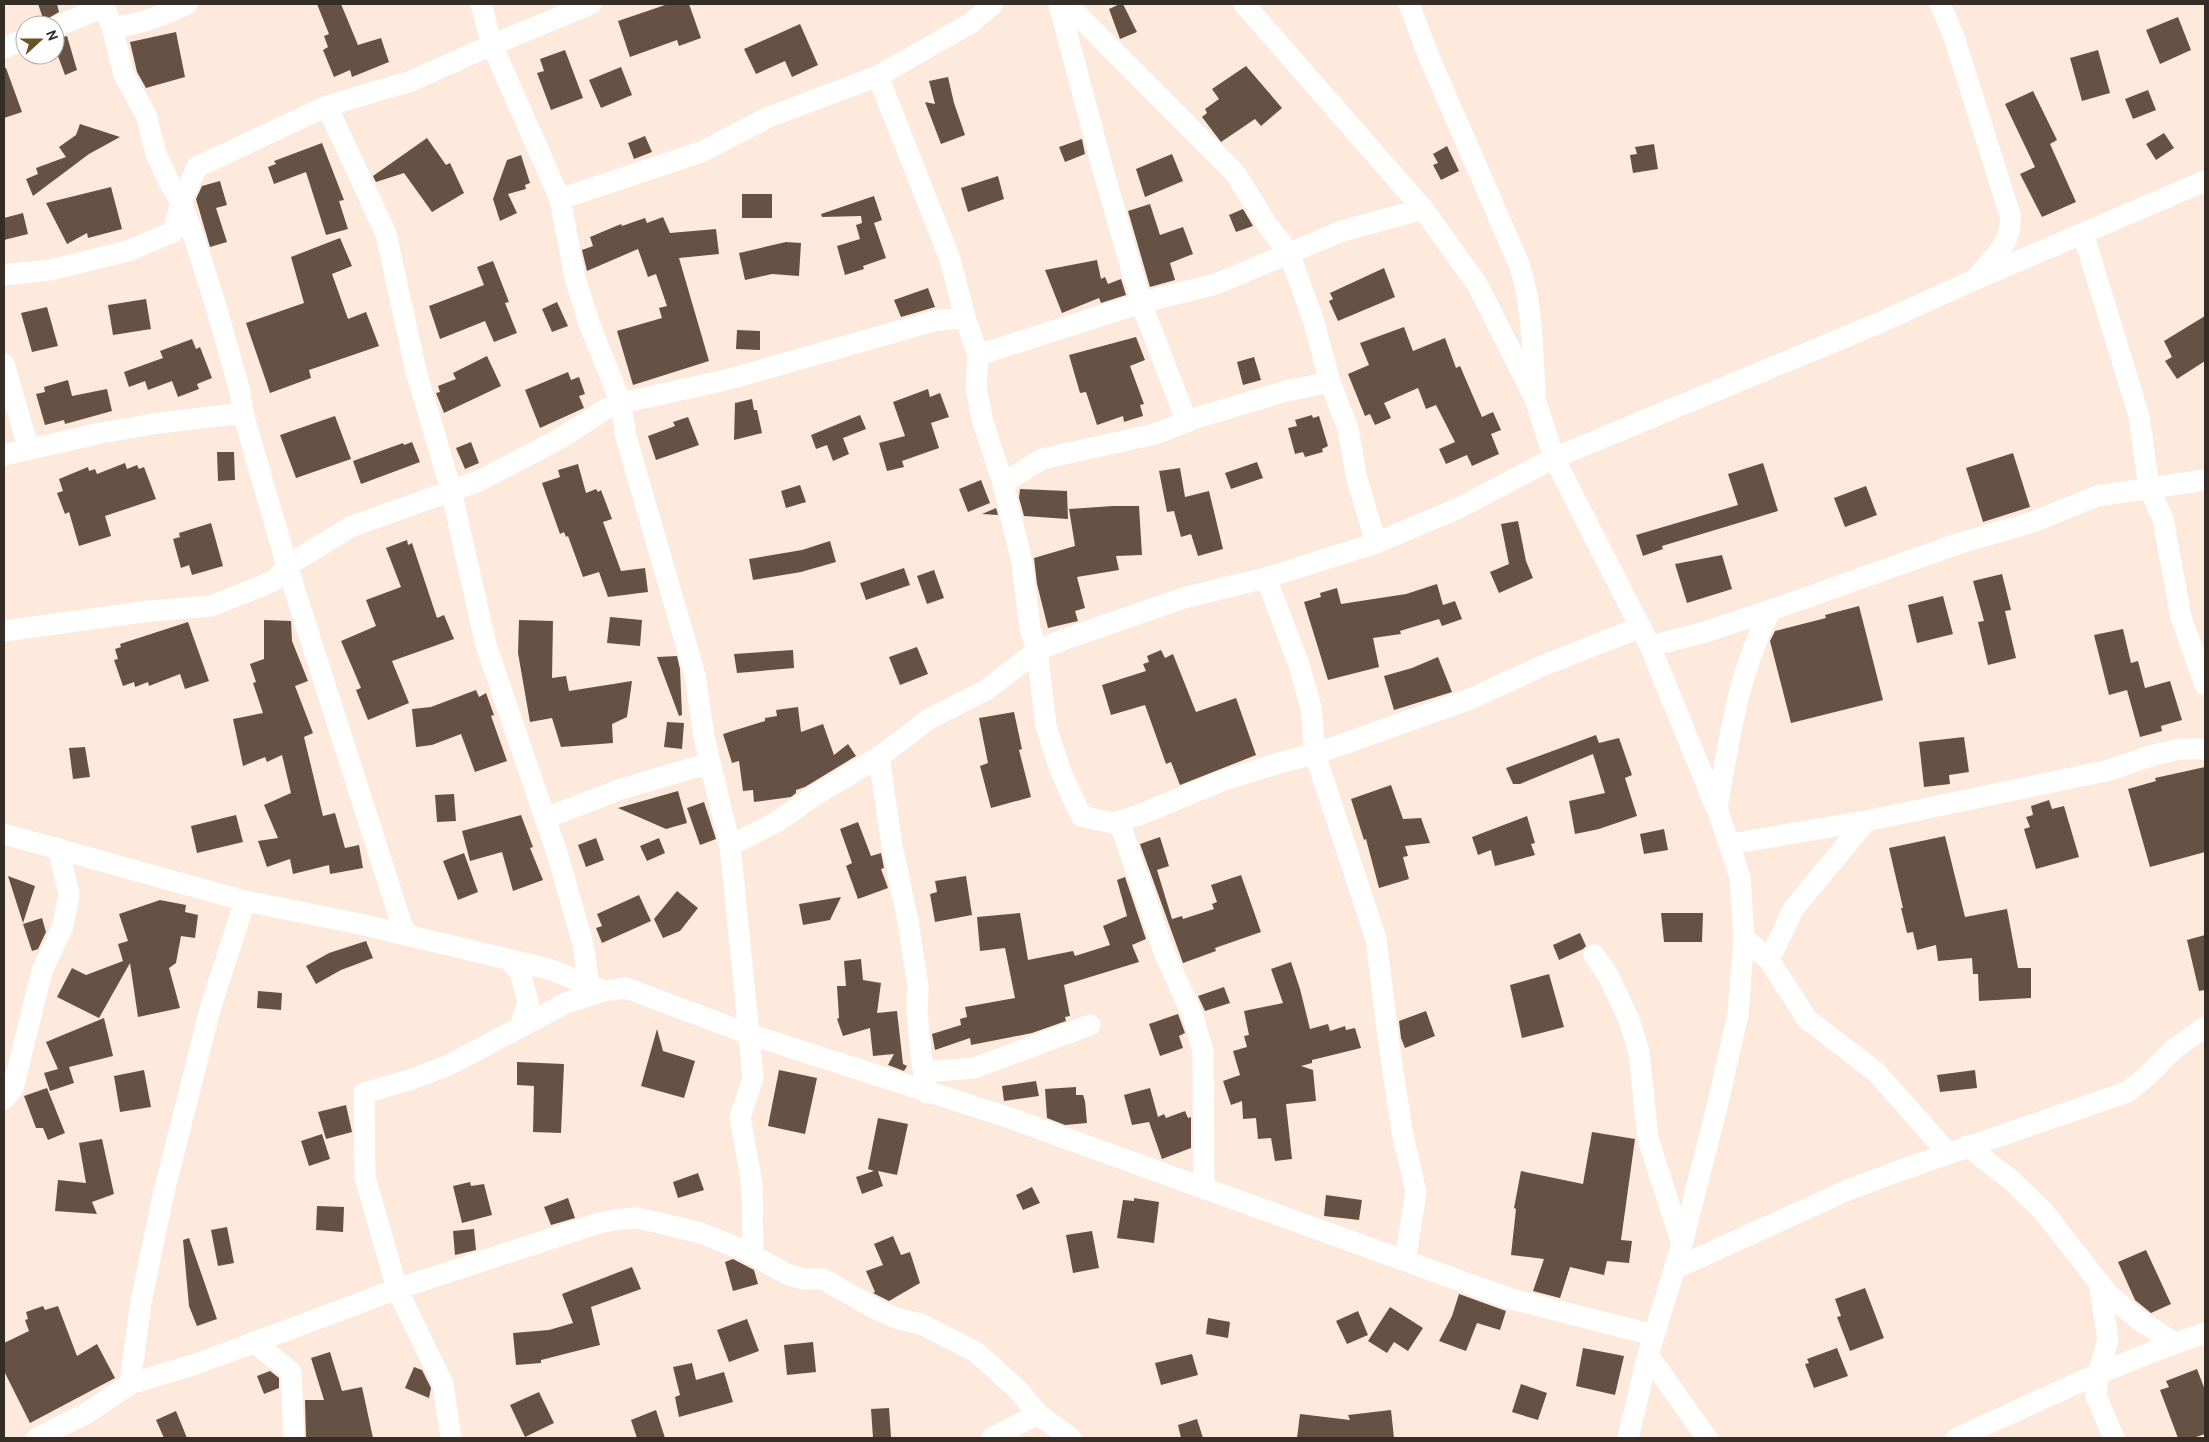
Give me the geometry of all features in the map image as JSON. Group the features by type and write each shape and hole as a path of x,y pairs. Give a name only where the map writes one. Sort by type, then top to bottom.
{"street":[{"path":"65,24 106,13 130,26 162,16 187,4"},
{"path":"481,4 492,45 560,199 575,278 589,323 621,402 626,437 695,675 704,737 730,846 749,1034 753,1078 740,1117 752,1184 753,1255"},
{"path":"4,276 50,270 128,251 173,232 181,202 197,167 328,106 411,81 591,4"},
{"path":"560,199 701,152 769,117 878,76 972,23 993,4"},
{"path":"1059,4 1141,303 1187,422"},
{"path":"1067,4 1236,172 1268,226 1289,253 1313,319 1330,382 1348,429 1358,479 1376,543"},
{"path":"1244,4 1423,209 1477,284 1535,399 1554,458 1645,637 1717,808 1740,877 1744,938 1738,1014 1717,1107 1682,1244 1651,1345 1628,1438"},
{"path":"1409,4 1428,57 1519,264 1530,307 1535,399"},
{"path":"1940,4 1954,38 2010,216 2011,228 2003,246 1974,280"},
{"path":"106,13 124,75 140,103 160,162 181,202 217,310 240,392 243,413 287,566 404,935"},
{"path":"878,76 950,259 965,317 978,356 976,387 988,441 1003,483 1022,563 1030,628 1037,651 1046,726 1061,772 1081,816 1113,823 1241,774 1315,754 1470,698 1542,666 1645,637 1702,632 1771,610 1957,544 2032,522 2097,496 2205,480"},
{"path":"328,106 386,234 416,371 451,490 486,645 546,818 596,989"},
{"path":"730,846 778,822 817,794 879,757 929,719 986,690 1037,651 1065,639 1187,597 1266,578 1376,543 1459,508 1554,458 1879,323 2205,181"},
{"path":"978,356 1141,303 1216,284 1342,231 1423,209"},
{"path":"2083,233 2139,416 2149,488 2164,519 2181,617 2205,685"},
{"path":"4,631 150,611 211,606 276,579 287,566 350,527 479,481 561,438 604,410 621,402 726,380 934,321 965,317"},
{"path":"4,364 29,450"},
{"path":"1003,483 1042,459 1155,434 1286,391 1330,382"},
{"path":"4,455 158,423 243,413"},
{"path":"1266,578 1298,662 1310,707 1315,754 1376,939 1402,1131 1416,1192 1405,1261"},
{"path":"1717,808 1731,731 1749,660 1771,610"},
{"path":"1730,844 1866,821 2110,770 2153,755 2182,749 2205,749"},
{"path":"879,757 892,846 908,921 918,988 917,1011 921,1056 926,1082"},
{"path":"546,818 622,789 710,763"},
{"path":"1119,821 1164,952 1193,1016 1203,1052 1204,1189"},
{"path":"1769,960 1794,908 1866,821"},
{"path":"4,834 246,901 549,969 596,989"},
{"path":"4,1099 13,1088 42,971 63,926 69,894 58,848"},
{"path":"130,1384 141,1302 163,1196 210,1006 246,901"},
{"path":"1744,938 1769,960 1807,1019 1876,1072 1957,1149 2011,1180 2043,1211 2108,1294 2126,1310 2175,1343"},
{"path":"1594,955 1609,977 1629,1020 1639,1052 1648,1138 1682,1244"},
{"path":"510,960 520,972 528,1002 520,1028"},
{"path":"451,1438 442,1384 397,1289 365,1177 364,1093 413,1079 451,1064 596,989 626,988 749,1034 813,1054 926,1082 1007,1118 1508,1298 1651,1345 1707,1438"},
{"path":"926,1082 974,1068 1090,1025"},
{"path":"1674,1269 1848,1190 1957,1149 2127,1092 2146,1077 2174,1049 2205,1027"},
{"path":"37,1438 87,1413 130,1384 167,1374 397,1289 599,1223 637,1218 701,1233 753,1255 789,1275 823,1279 874,1308 896,1318 921,1324 952,1339 976,1352 1018,1390 1038,1414 1071,1438"},
{"path":"2099,1281 2108,1340 2098,1374 2096,1396 2114,1438"},
{"path":"1957,1438 2098,1374 2205,1333"},
{"path":"254,1342 290,1372 294,1438"},
{"path":"992,1438 1038,1414"}],"building":[{"path":"38,4 57,4 59,12 54,15 42,15"},
{"path":"317,4 341,4 358,45 381,38 389,62 352,77 350,70 334,77 323,50 328,47 324,36 329,34"},
{"path":"668,4 689,4 701,38 679,46 677,40 630,57 618,21"},
{"path":"1123,4 1137,32 1120,39 1109,9"},
{"path":"2178,17 2191,50 2160,64 2146,30"},
{"path":"800,24 818,65 792,77 785,61 756,74 744,49"},
{"path":"176,32 185,77 146,88 137,72 130,42"},
{"path":"65,36 67,36 77,70 65,75 61,65 65,65"},
{"path":"565,50 583,98 551,110 537,73 544,71 540,59"},
{"path":"2098,50 2110,93 2082,101 2070,58"},
{"path":"1246,66 1282,108 1261,126 1255,119 1221,142 1202,117 1207,113 1205,109 1219,99 1212,89"},
{"path":"621,67 632,95 601,108 589,80"},
{"path":"4,68 6,68 22,112 4,118"},
{"path":"948,77 954,103 965,135 941,144 925,102 935,104 929,81"},
{"path":"2148,90 2156,110 2133,119 2125,99"},
{"path":"2033,91 2057,140 2050,144 2076,202 2042,217 2020,174 2035,167 2005,104"},
{"path":"80,124 120,137 89,154 33,196 26,179 38,174 36,168 66,157 59,147 76,135"},
{"path":"2164,133 2174,148 2156,160 2146,144"},
{"path":"645,136 652,152 634,159 628,143"},
{"path":"427,138 446,165 450,163 464,193 432,212 404,173 376,182 373,176"},
{"path":"1082,139 1085,154 1065,162 1059,147"},
{"path":"322,143 344,200 339,201 348,229 326,235 306,172 274,184 268,167 276,164 274,161"},
{"path":"1654,144 1658,169 1633,173 1630,155 1637,154 1635,147"},
{"path":"1447,146 1459,171 1441,180 1433,165 1438,163 1433,154"},
{"path":"1172,154 1183,181 1145,197 1136,169"},
{"path":"521,155 530,183 525,185 526,189 508,194 517,213 500,221 493,199 507,160"},
{"path":"998,176 1004,199 968,212 961,188"},
{"path":"220,181 227,205 216,208 227,242 210,247 196,199 202,186"},
{"path":"111,187 122,229 88,238 87,233 67,244 46,203"},
{"path":"742,194 772,194 772,218 742,218"},
{"path":"874,196 882,220 874,223 886,258 863,266 864,269 845,275 837,246 860,239 856,225 862,223 861,216 822,217 821,214"},
{"path":"1150,204 1160,235 1183,227 1193,254 1170,263 1175,280 1150,287 1128,211"},
{"path":"1243,209 1253,226 1236,232 1229,215"},
{"path":"23,213 28,234 4,240 4,218"},
{"path":"663,217 670,233 716,229 719,254 679,258 709,361 633,385 617,331 662,318 659,308 667,306 656,274 648,277 638,249 587,271 582,250 593,246 590,237 621,224 622,226 645,218 647,223"},
{"path":"340,238 352,266 332,274 348,319 366,312 379,346 309,370 311,378 270,393 246,323 304,303 291,257"},
{"path":"786,242 801,243 799,276 772,274 745,280 739,253"},
{"path":"1097,260 1101,279 1105,277 1108,284 1121,279 1126,295 1101,303 1099,298 1062,313 1045,270"},
{"path":"493,261 509,302 505,303 517,333 494,342 485,321 440,339 429,306 484,285 477,267"},
{"path":"1384,268 1395,297 1338,321 1329,301 1333,299 1330,293"},
{"path":"928,288 935,307 901,317 894,300"},
{"path":"146,299 151,329 113,335 108,305"},
{"path":"557,302 568,326 552,332 542,309"},
{"path":"47,307 58,346 32,352 21,313"},
{"path":"2205,316 2205,361 2177,379 2165,361 2172,357 2164,341"},
{"path":"1404,327 1413,351 1445,338 1456,368 1460,366 1482,417 1493,412 1501,430 1491,434 1499,454 1472,466 1467,455 1446,464 1439,449 1455,442 1436,405 1426,409 1418,388 1384,403 1391,418 1375,425 1370,414 1365,416 1348,374 1369,365 1360,343"},
{"path":"737,330 760,331 760,350 736,349"},
{"path":"1136,337 1145,360 1130,366 1144,404 1140,405 1143,416 1124,422 1123,416 1097,425 1086,392 1080,393 1069,355"},
{"path":"192,339 196,349 200,347 212,378 197,384 199,389 178,397 172,381 148,390 145,381 129,387 124,372 163,358 160,351"},
{"path":"487,356 501,386 444,413 436,393 440,392 438,386 456,379 453,373"},
{"path":"1254,357 1261,380 1243,385 1237,362"},
{"path":"568,372 571,380 579,377 585,394 579,396 584,408 540,428 525,390"},
{"path":"68,380 72,396 107,389 112,411 65,424 64,420 45,425 36,394 45,392 44,387"},
{"path":"928,389 930,397 940,393 949,417 931,423 939,448 902,461 904,467 887,471 879,443 905,436 893,402"},
{"path":"752,399 754,410 757,410 762,433 734,440 735,403"},
{"path":"860,415 866,429 843,438 849,454 833,461 827,445 816,449 811,435"},
{"path":"1312,415 1313,418 1319,416 1328,446 1322,449 1323,452 1305,457 1303,452 1295,454 1288,428 1297,426 1295,420"},
{"path":"335,416 351,459 296,478 280,435"},
{"path":"688,417 699,445 656,460 648,436 675,426 673,422"},
{"path":"412,442 420,462 361,484 353,461 403,443 404,445"},
{"path":"471,442 479,463 465,469 456,448"},
{"path":"217,452 234,452 235,480 218,481"},
{"path":"2013,453 2030,507 1983,522 1966,468"},
{"path":"1257,462 1263,478 1231,489 1225,473"},
{"path":"125,463 127,469 137,465 139,469 144,467 156,499 105,516 111,536 79,546 69,512 65,514 57,493 63,491 59,479 88,467 89,471 95,469 97,474"},
{"path":"1763,463 1778,511 1662,546 1663,549 1643,556 1636,535 1738,505 1728,474"},
{"path":"578,464 586,493 596,489 598,492 601,490 612,519 603,522 621,571 645,568 648,592 608,597 599,572 583,577 568,536 566,537 564,532 560,534 542,483 560,477 558,470"},
{"path":"1180,468 1185,497 1209,491 1223,549 1198,556 1191,534 1181,537 1174,511 1167,512 1159,471"},
{"path":"981,480 990,503 968,512 959,489"},
{"path":"800,485 806,502 786,508 781,491"},
{"path":"1866,486 1877,515 1845,527 1834,498"},
{"path":"1020,489 1067,491 1068,519 1024,516 1019,498"},
{"path":"1139,506 1142,555 1116,556 1119,570 1077,577 1085,608 1075,611 1078,621 1048,628 1037,584 1034,558 1075,546 1069,509"},
{"path":"996,508 998,515 982,514"},
{"path":"1518,521 1526,561 1533,578 1499,593 1490,572 1509,564 1501,524"},
{"path":"211,523 223,566 192,575 189,565 181,568 173,539 180,537 179,533"},
{"path":"407,540 408,545 412,543 437,618 444,615 454,639 392,661 409,703 368,720 356,690 361,688 341,641 376,626 366,600 401,587 386,548"},
{"path":"830,541 836,562 801,572 753,580 749,559 802,550"},
{"path":"1722,555 1732,589 1687,603 1675,564"},
{"path":"904,568 910,585 866,600 860,583"},
{"path":"934,570 944,598 927,604 917,576"},
{"path":"2002,574 2011,610 2005,611 2016,658 1988,665 1978,622 1984,621 1973,581"},
{"path":"1437,584 1443,605 1455,601 1462,619 1442,626 1439,619 1400,631 1401,634 1373,638 1379,667 1328,680 1304,602 1321,597 1320,593 1337,588 1341,604 1406,594"},
{"path":"1943,596 1953,634 1917,643 1908,605"},
{"path":"1859,606 1883,700 1791,723 1770,641 1775,631 1826,618 1825,615"},
{"path":"610,617 642,620 640,646 607,643"},
{"path":"264,620 291,621 292,641 308,681 295,686 313,733 304,737 323,816 335,813 345,848 359,845 363,868 330,874 329,865 293,874 290,859 267,867 258,841 278,838 264,805 291,793 282,755 267,762 265,757 243,766 233,719 263,713 253,683 256,682 250,664 264,659"},
{"path":"519,620 553,621 552,678 566,676 569,691 632,681 627,717 612,724 613,743 561,747 552,718 530,722 518,653"},
{"path":"188,622 209,681 185,689 180,674 149,686 148,682 135,687 134,682 123,686 114,660 118,659 115,649 121,647 120,644"},
{"path":"2123,629 2131,663 2138,661 2145,688 2170,681 2182,720 2161,726 2162,731 2140,737 2127,690 2109,695 2094,635"},
{"path":"917,647 928,674 900,685 889,657"},
{"path":"793,650 794,668 737,673 734,654"},
{"path":"1161,650 1165,658 1173,654 1196,712 1236,698 1256,755 1180,785 1171,762 1166,764 1145,705 1111,715 1102,685 1146,671 1143,664 1149,662 1147,656"},
{"path":"677,656 680,669 682,715 679,716 657,657"},
{"path":"1438,657 1452,692 1394,710 1384,676 1412,668"},
{"path":"476,690 479,697 486,693 494,715 491,716 507,761 475,772 461,734 432,745 416,747 412,709 431,707"},
{"path":"798,707 801,732 823,724 834,755 848,744 856,756 805,787 796,790 796,793 791,797 754,802 753,790 743,791 739,761 732,763 723,734 765,721 765,718 777,716 776,710"},
{"path":"1014,712 1022,749 1019,750 1031,797 991,808 980,766 988,763 979,718"},
{"path":"667,722 684,723 682,749 664,747"},
{"path":"1596,735 1599,743 1619,738 1632,775 1625,778 1637,816 1599,829 1575,834 1569,801 1605,793 1593,754 1520,784 1513,784 1506,768"},
{"path":"1964,737 1969,772 1949,775 1950,784 1924,787 1919,742"},
{"path":"85,747 90,777 73,779 69,748"},
{"path":"2205,767 2205,852 2150,867 2128,789 2156,781 2155,778"},
{"path":"1391,785 1403,819 1421,818 1430,843 1405,846 1408,856 1403,857 1409,879 1379,888 1366,839 1364,840 1351,799"},
{"path":"678,791 687,823 666,829 618,808"},
{"path":"454,794 456,821 437,822 435,795"},
{"path":"2049,800 2052,809 2064,806 2079,857 2036,869 2024,829 2030,827 2026,817 2033,815 2031,806"},
{"path":"704,802 716,839 700,845 687,808"},
{"path":"236,815 243,842 197,853 191,826"},
{"path":"521,815 533,847 530,848 543,880 513,891 502,852 470,861 462,831"},
{"path":"1527,816 1535,843 1531,844 1535,855 1495,866 1491,850 1478,855 1472,837"},
{"path":"858,822 871,856 881,853 884,868 881,869 888,888 858,899 846,866 852,863 840,829"},
{"path":"1664,829 1668,850 1644,854 1640,834"},
{"path":"1945,836 1965,917 2007,909 2018,968 2031,968 2031,998 1979,1001 1978,974 1973,974 1972,958 1938,961 1936,945 1917,950 1913,932 1907,933 1889,848"},
{"path":"1160,837 1169,866 1157,870 1172,919 1182,916 1183,919 1214,909 1212,904 1217,902 1211,885 1241,875 1261,932 1215,948 1216,951 1183,963 1140,844"},
{"path":"596,838 604,860 586,867 578,845"},
{"path":"659,838 665,853 647,861 640,846"},
{"path":"464,853 478,892 458,900 443,861"},
{"path":"8,876 35,886 23,923"},
{"path":"966,876 972,915 935,922 930,894 937,892 935,881"},
{"path":"1125,877 1146,939 1132,945 1139,962 1064,985 1070,1016 1065,1017 1066,1021 1032,1033 971,1045 970,1038 935,1050 932,1034 961,1025 960,1019 967,1017 965,1007 1015,998 1005,948 980,951 977,917 1020,913 1028,960 1073,951 1075,956 1110,945 1103,926 1127,916 1117,880"},
{"path":"677,891 698,908 680,931 663,938 654,919"},
{"path":"639,895 651,921 602,943 596,928 602,926 597,914"},
{"path":"841,897 830,920 803,925 799,904"},
{"path":"160,900 186,905 185,912 198,915 195,938 181,936 176,963 169,968 180,1008 138,1017 130,963 99,1018 57,997 72,968 86,975 123,961 118,944 128,941 119,914"},
{"path":"1661,913 1703,913 1702,942 1664,942"},
{"path":"42,918 46,932 38,949 32,951 23,924"},
{"path":"1580,933 1586,946 1559,960 1553,945"},
{"path":"2205,935 2205,990 2199,991 2187,940"},
{"path":"366,941 373,958 341,970 316,984 306,966 329,953"},
{"path":"861,959 863,980 881,983 877,1013 897,1011 903,1064 907,1066 904,1071 888,1065 894,1054 873,1056 870,1028 843,1036 837,1019 839,1018 837,986 846,986 844,961"},
{"path":"1291,962 1310,1029 1328,1024 1330,1031 1345,1026 1346,1030 1355,1028 1361,1048 1312,1060 1312,1063 1301,1066 1313,1070 1316,1101 1286,1104 1292,1159 1275,1161 1271,1138 1258,1139 1256,1118 1243,1119 1242,1101 1231,1105 1223,1081 1240,1075 1233,1051 1247,1047 1244,1036 1249,1035 1244,1011 1283,1003 1271,969"},
{"path":"1549,974 1564,1027 1522,1038 1510,985"},
{"path":"1224,987 1230,1003 1205,1011 1198,996"},
{"path":"258,991 282,993 281,1010 257,1008"},
{"path":"1426,1011 1435,1036 1405,1048 1401,1038 1399,1021"},
{"path":"1178,1014 1185,1033 1179,1036 1183,1048 1160,1056 1149,1024"},
{"path":"104,1018 113,1056 69,1067 74,1083 50,1091 44,1073 58,1069 46,1042"},
{"path":"657,1029 663,1051 695,1061 684,1098 641,1086"},
{"path":"517,1062 564,1064 561,1133 533,1132 534,1086 517,1085"},
{"path":"144,1070 151,1107 120,1112 114,1076"},
{"path":"779,1070 817,1078 805,1134 768,1126"},
{"path":"1975,1070 1977,1088 1940,1092 1937,1075"},
{"path":"1036,1081 1039,1096 1004,1101 1002,1086"},
{"path":"1076,1087 1076,1095 1083,1095 1085,1101 1087,1123 1065,1125 1047,1118 1045,1089"},
{"path":"47,1088 65,1133 48,1140 43,1128 36,1128 24,1096"},
{"path":"1150,1088 1158,1117 1164,1114 1166,1118 1185,1111 1188,1118 1191,1117 1191,1148 1162,1159 1149,1122 1132,1125 1124,1095"},
{"path":"346,1105 352,1132 326,1139 318,1112"},
{"path":"878,1118 908,1124 897,1175 878,1171 883,1186 862,1194 856,1177 874,1171 868,1169"},
{"path":"1592,1132 1635,1139 1621,1240 1632,1241 1629,1263 1607,1261 1604,1275 1570,1267 1560,1298 1533,1291 1544,1259 1511,1255 1516,1209 1514,1208 1521,1171 1583,1184"},
{"path":"322,1134 330,1159 309,1166 301,1141"},
{"path":"102,1139 114,1194 92,1202 97,1214 55,1211 58,1180 86,1183 79,1143"},
{"path":"698,1173 704,1190 678,1198 673,1182"},
{"path":"470,1182 471,1186 484,1184 492,1215 462,1223 453,1186"},
{"path":"1032,1187 1040,1203 1023,1210 1016,1195"},
{"path":"1326,1195 1362,1200 1359,1220 1324,1216"},
{"path":"568,1198 575,1218 551,1225 544,1207"},
{"path":"1134,1198 1159,1202 1154,1243 1117,1238 1123,1200 1134,1201"},
{"path":"317,1206 344,1207 343,1232 316,1230"},
{"path":"227,1227 234,1263 218,1266 211,1230"},
{"path":"474,1229 476,1250 455,1255 453,1231"},
{"path":"1092,1231 1099,1268 1073,1273 1066,1235"},
{"path":"893,1236 901,1255 910,1252 920,1283 889,1301 873,1293 875,1292 866,1271 883,1265 874,1244"},
{"path":"189,1238 217,1319 197,1326 189,1306 183,1240"},
{"path":"2146,1250 2171,1304 2151,1313 2135,1300 2118,1262"},
{"path":"733,1259 754,1270 758,1284 733,1291 725,1262"},
{"path":"632,1267 641,1289 591,1307 600,1345 541,1360 541,1363 516,1365 513,1333 549,1330 573,1323 562,1294"},
{"path":"1865,1288 1884,1338 1850,1351 1837,1317 1841,1316 1835,1299"},
{"path":"1459,1294 1506,1311 1500,1330 1477,1323 1466,1351 1439,1341 1452,1316"},
{"path":"43,1306 45,1310 58,1306 77,1356 97,1344 115,1378 30,1423 4,1371 4,1343 29,1331 25,1320 28,1319 26,1312"},
{"path":"1390,1307 1423,1328 1408,1351 1394,1342 1387,1353 1368,1341"},
{"path":"1358,1311 1368,1335 1347,1344 1336,1321"},
{"path":"1208,1318 1230,1322 1228,1338 1206,1334"},
{"path":"747,1319 759,1351 729,1362 717,1330"},
{"path":"813,1342 816,1372 787,1375 784,1345"},
{"path":"1583,1348 1624,1356 1615,1395 1576,1386"},
{"path":"1837,1348 1848,1376 1814,1388 1805,1364 1809,1363 1807,1359"},
{"path":"330,1352 342,1391 362,1387 373,1438 306,1438 305,1400 324,1400 311,1358"},
{"path":"1192,1354 1198,1375 1161,1385 1155,1363"},
{"path":"692,1363 696,1380 724,1372 733,1402 679,1417 675,1397 680,1395 673,1367"},
{"path":"414,1367 422,1370 431,1388 429,1398 405,1388"},
{"path":"2197,1369 2205,1390 2205,1434 2193,1438 2178,1438 2160,1390 2169,1387 2166,1381"},
{"path":"270,1371 279,1378 279,1388 264,1394 257,1376"},
{"path":"1521,1384 1547,1393 1538,1420 1512,1412"},
{"path":"539,1392 554,1423 525,1437 510,1405"},
{"path":"889,1408 891,1437 873,1438 871,1409"},
{"path":"656,1410 665,1438 637,1438 631,1420"},
{"path":"1391,1410 1394,1438 1297,1438 1300,1414 1350,1420 1348,1415"},
{"path":"176,1411 187,1438 164,1438 156,1420"},
{"path":"1197,1419 1203,1438 1181,1438 1178,1425"}]}
